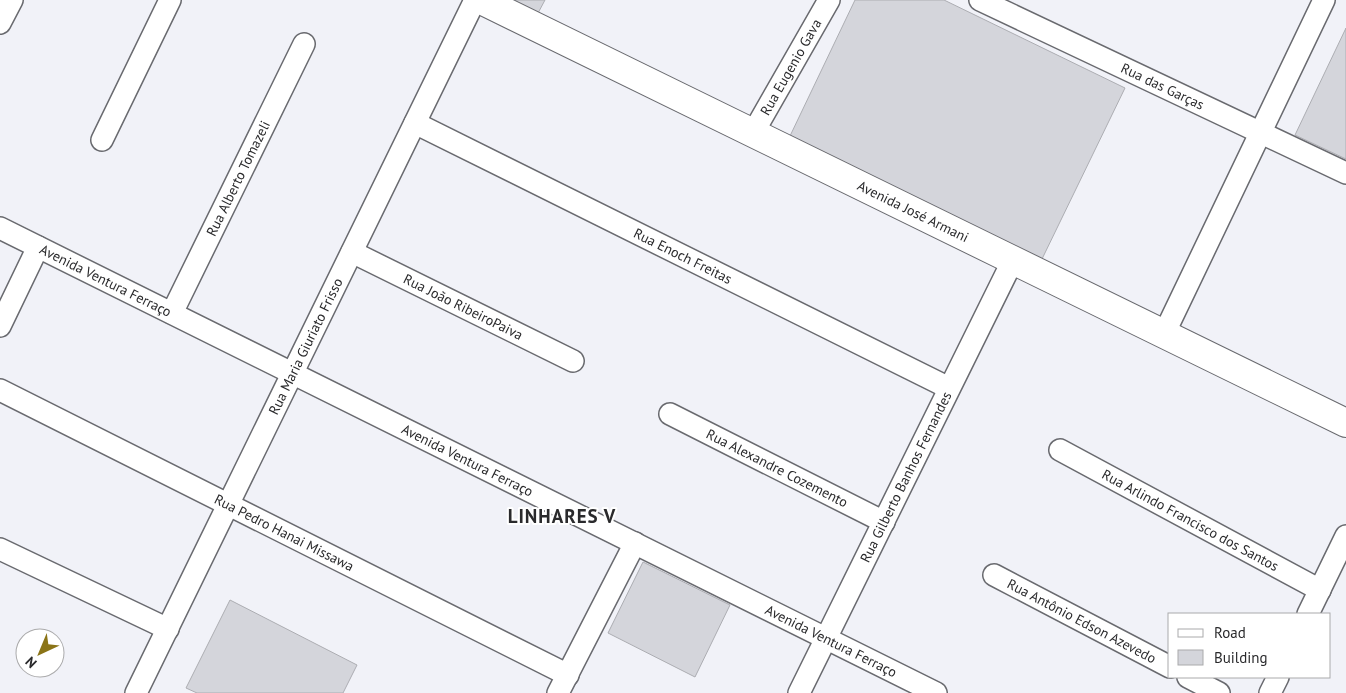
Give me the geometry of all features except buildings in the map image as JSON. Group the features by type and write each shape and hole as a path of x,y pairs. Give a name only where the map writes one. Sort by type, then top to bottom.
{"main road":[{"name":"Avenida José Armani","path":"481,0 1346,423"}],"street":[{"path":"0,23 12,0"},
{"path":"102,140 170,0"},
{"name":"Rua Maria Giuriato Frisso","path":"136,693 475,0"},
{"name":"Rua Eugenio Gava","path":"753,133 829,0"},
{"name":"Rua das Garças","path":"980,0 1346,172"},
{"path":"1164,334 1324,0"},
{"name":"Rua Alberto Tomazeli","path":"172,313 304,44"},
{"name":"Rua Enoch Freitas","path":"415,122 950,388"},
{"name":"Avenida Ventura Ferraço","path":"0,228 936,693"},
{"path":"0,326 38,247"},
{"name":"Rua João RibeiroPaiva","path":"352,252 574,361"},
{"name":"Rua Gilberto Banhos Fernandes","path":"799,693 1013,260"},
{"name":"Rua Pedro Hanai Missawa","path":"0,390 229,504 563,684"},
{"name":"Rua Alexandre Cozemento","path":"670,414 884,522"},
{"name":"Rua Arlindo Francisco dos Santos","path":"1060,450 1320,590"},
{"path":"1308,613 1346,536"},
{"path":"563,684 635,543"},
{"path":"0,549 168,629"},
{"name":"Rua Antônio Edson Azevedo","path":"994,574 1168,666"},
{"path":"1190,678 1219,693"},
{"path":"1270,693 1278,678"}],"district":[{"name":"LINHARES V","path":"562,516"}]}
